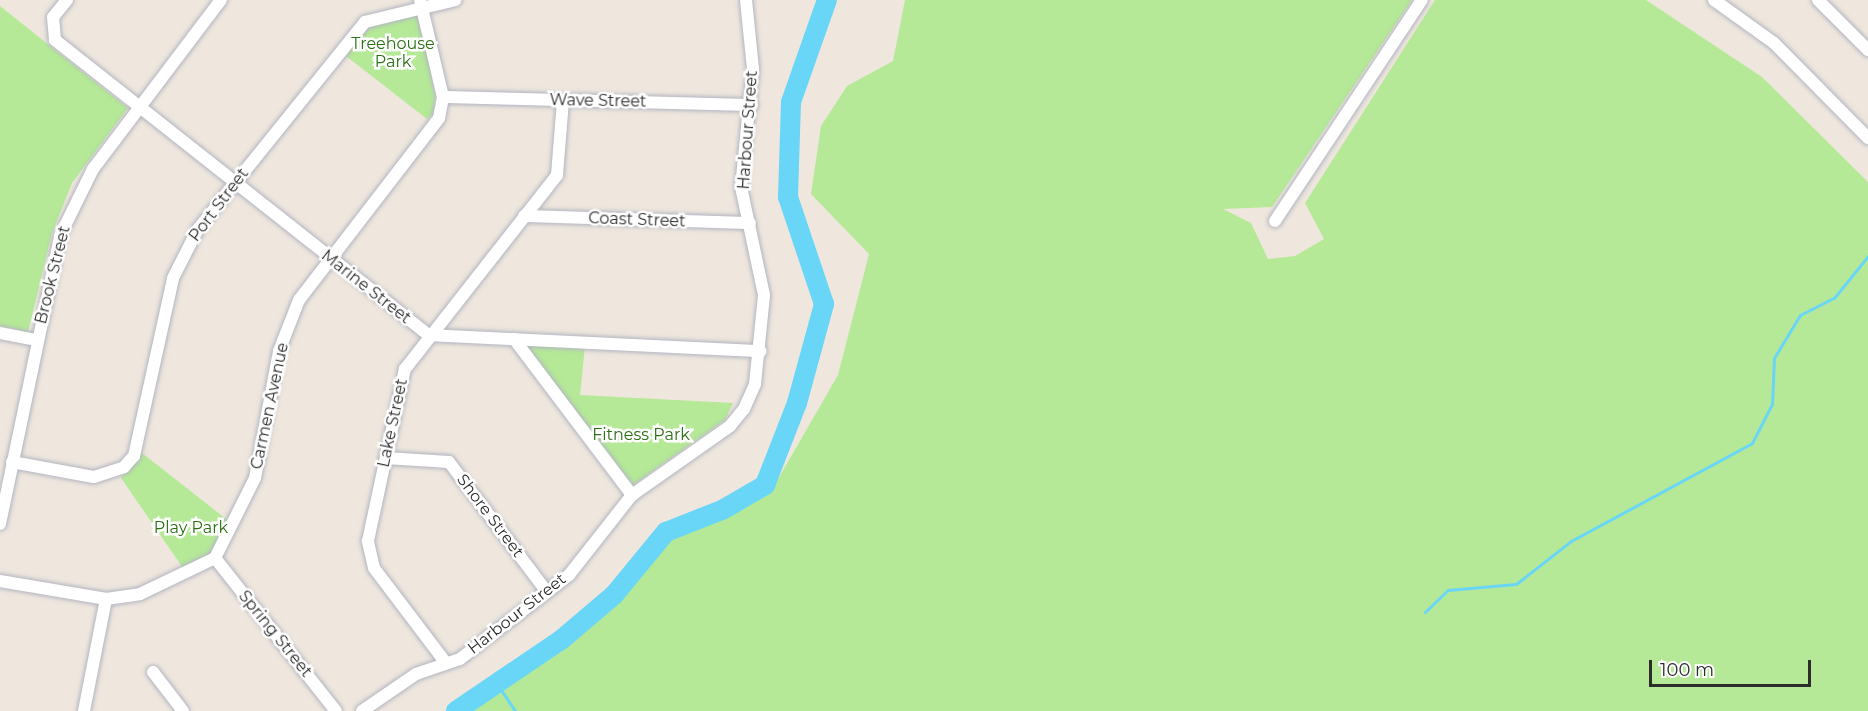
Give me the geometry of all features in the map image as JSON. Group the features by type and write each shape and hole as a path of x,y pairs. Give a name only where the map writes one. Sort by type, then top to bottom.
{"street":[{"name":"Marine Street","path":"67,0 51,27 55,40 428,335 760,351"},
{"name":"Brook Street","path":"0,524 60,236 79,192 221,0"},
{"name":"Port Street","path":"12,462 94,477 111,475 134,456 173,278 198,229 365,22 421,4 455,0"},
{"name":"Harbour Street","path":"362,711 416,674 446,663 569,575 632,495 730,426 755,384 764,295 741,187 752,105 746,0"},
{"path":"1275,221 1422,0"},
{"path":"1714,0 1774,43 1868,138"},
{"path":"1818,0 1868,50"},
{"path":"421,4 443,97"},
{"name":"Wave Street","path":"443,97 752,105"},
{"name":"Carmen Avenue","path":"214,558 255,478 289,323 299,300 439,118 443,97"},
{"name":"Lake Street","path":"446,663 368,553 386,458 405,369 428,335 557,175 563,100"},
{"name":"Coast Street","path":"524,216 750,224"},
{"path":"0,333 37,340"},
{"path":"514,339 632,495"},
{"name":"Shore Street","path":"386,458 449,462 547,592"},
{"path":"0,582 106,599 140,594 214,558"},
{"name":"Spring Street","path":"214,558 336,711"},
{"path":"84,711 106,599"},
{"path":"153,672 183,711"}],"green space":[{"path":"905,0 1412,0 1272,207 1223,209 1251,223 1268,259 1295,256 1324,239 1305,203 1435,0 1646,0 1762,77 1868,182 1868,711 455,711 561,640 614,595 666,532 724,509 778,479 838,375 869,254 811,194 821,126 847,86 893,61"},
{"path":"0,6 128,108 72,183 52,233 28,332 0,326"},
{"name":"Treehouse Park","path":"419,14 435,95 434,113 427,119 346,56 368,28"},
{"name":"Fitness Park","path":"520,342 585,346 580,395 733,403 725,420 633,485"},
{"name":"Play Park","path":"142,453 230,522 212,552 183,568 121,478"}],"waterway":[{"path":"456,711 561,640 614,595 666,532 724,509 765,485 797,403 824,304 788,197 791,102 827,0"},
{"path":"1425,612 1448,590 1516,584 1571,541 1752,443 1772,404 1774,358 1800,315 1834,298 1868,256"},
{"path":"497,684 515,711"}]}
